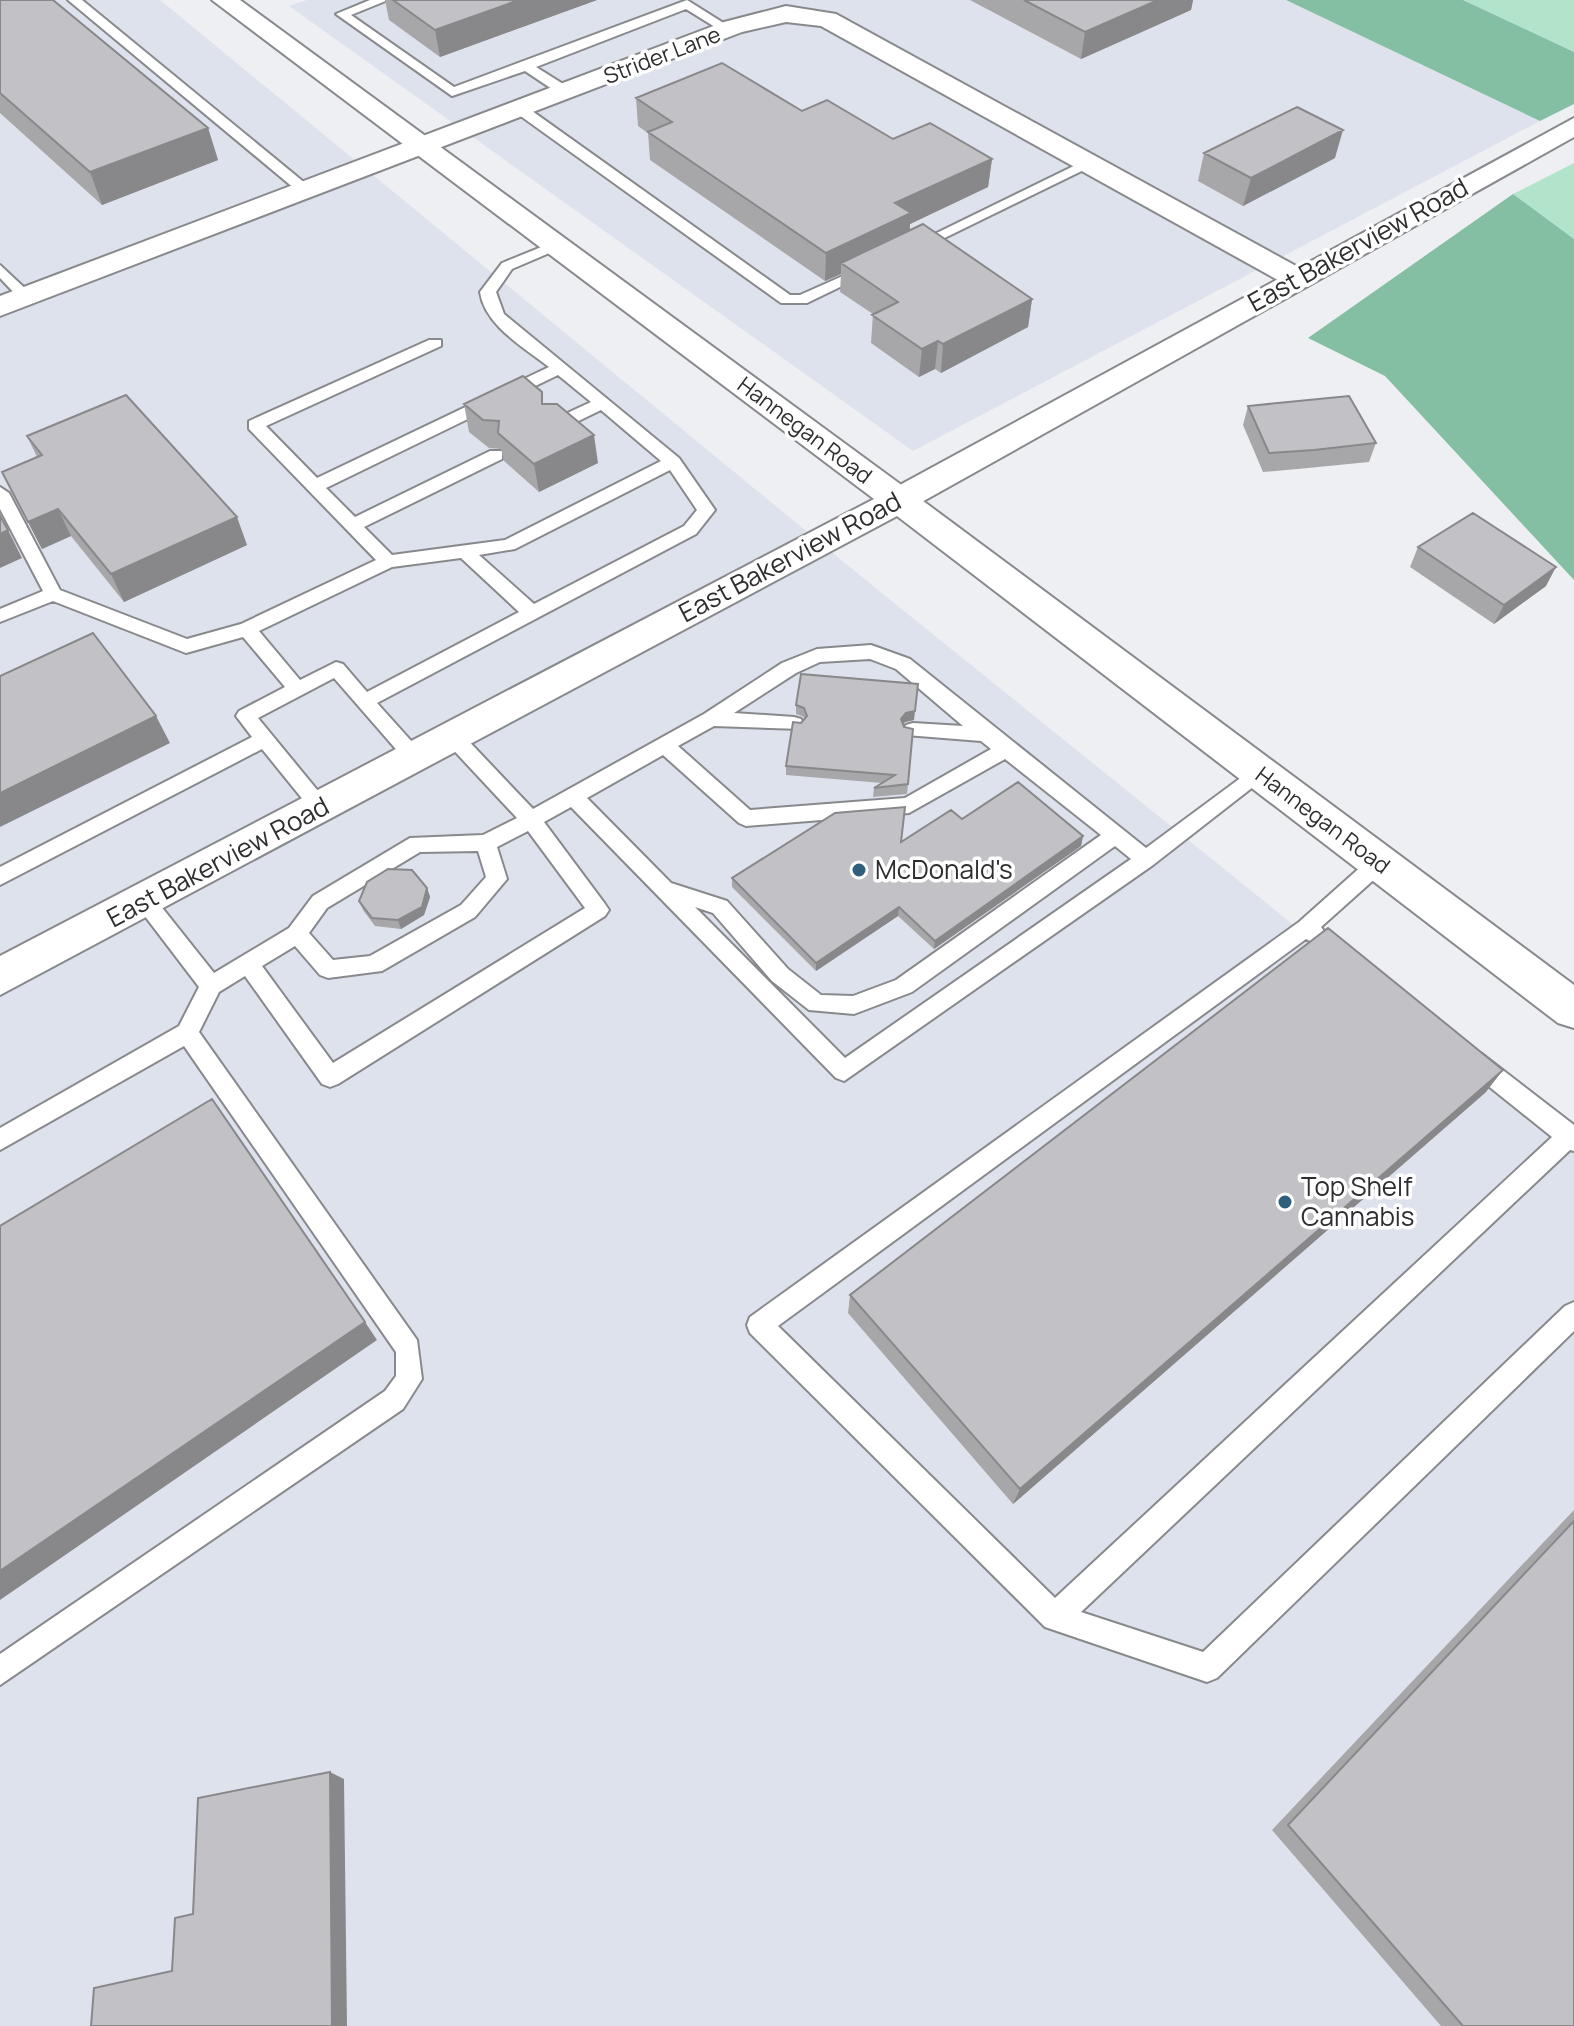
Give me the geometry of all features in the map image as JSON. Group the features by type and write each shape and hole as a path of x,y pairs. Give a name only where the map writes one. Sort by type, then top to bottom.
{"street":[{"name":"Hannegan Road","path":"224,0 899,500 1574,1010"},
{"name":"Strider Lane","path":"0,307 727,29 786,14 827,19 1296,278"},
{"name":"East Bakerview Road","path":"0,977 899,500 1574,126"}],"lane":[{"path":"74,0 306,191"},
{"path":"382,0 342,14 452,92 526,66 684,2 727,29"},
{"path":"526,66 566,92"},
{"path":"520,109 786,300 802,300 1089,164"},
{"path":"365,701 690,530 706,510 673,462 498,317 490,305 488,292 507,266 556,245"},
{"path":"0,269 26,297"},
{"path":"388,562 255,425 435,343"},
{"path":"313,487 560,368"},
{"path":"554,426 603,403"},
{"path":"351,526 496,455"},
{"path":"0,493 53,594 186,646 247,629 388,562 509,545 673,462"},
{"path":"464,551 532,613"},
{"path":"0,616 53,594"},
{"path":"247,629 297,689"},
{"path":"0,1140 187,1033 211,986 250,966 297,934 320,902 417,844 486,843 711,719 789,668 817,656 871,652 903,664 986,734 1146,859"},
{"path":"320,807 246,716 336,669 415,758"},
{"path":"711,719 794,724"},
{"path":"913,730 986,734"},
{"path":"250,966 330,1077 598,910 531,820 453,737"},
{"path":"0,877 265,739"},
{"path":"664,745 746,818 909,805 1007,749"},
{"path":"572,796 844,1071 1146,859 1261,773"},
{"path":"663,888 720,907 780,975 817,1004 854,1005 904,986 1115,835"},
{"path":"297,934 328,969 374,965 468,911 497,879 486,843"},
{"path":"1380,862 1306,928 759,1325 1055,1617 1207,1668 1574,1314"},
{"path":"145,901 211,986"},
{"path":"1306,928 1330,947"},
{"path":"0,1671 394,1400 409,1379 408,1349 187,1033"},
{"path":"1055,1617 1572,1137 1462,1051"}],"shaded area":[{"path":"0,0 160,0 873,586 1574,1151 1574,2026 0,2026"},
{"path":"307,0 1286,0 1540,121 913,451 289,6"}],"green space":[{"path":"1286,0 1463,0 1574,52 1574,104 1540,121"},
{"path":"1463,0 1574,0 1574,52"},
{"path":"1574,163 1574,239 1513,194"},
{"path":"1513,194 1574,239 1574,580 1385,376 1308,338"}],"building":[{"path":"0,0 53,0 208,128 90,172 0,93"},
{"path":"393,0 519,0 435,30"},
{"path":"1024,0 1158,0 1085,32"},
{"path":"722,63 802,111 827,100 893,139 930,123 992,159 895,203 911,213 826,253 648,132 672,122 636,98"},
{"path":"1297,107 1343,130 1251,178 1204,153"},
{"path":"923,224 1032,299 943,344 938,341 922,349 872,315 898,302 841,263"},
{"path":"523,376 542,392 542,404 557,404 594,435 534,464 498,433 499,421 483,420 464,404"},
{"path":"126,395 237,517 111,574 58,509 28,522 2,472 42,455 27,436"},
{"path":"1349,396 1376,443 1269,453 1248,406"},
{"path":"1473,513 1556,567 1504,605 1418,547"},
{"path":"0,516 8,530 0,534"},
{"path":"93,633 156,716 0,793 0,676"},
{"path":"801,674 918,684 915,711 906,713 901,719 904,727 913,729 908,784 874,788 895,775 786,766 793,722 801,723 807,716 804,708 796,705"},
{"path":"1018,782 1083,836 935,941 899,907 816,963 732,878 835,813 905,807 901,842 951,810 962,819"},
{"path":"388,869 412,870 427,888 422,907 398,920 372,918 359,901 367,882"},
{"path":"1328,928 1503,1070 1020,1489 850,1295"},
{"path":"212,1099 365,1322 0,1571 0,1226"},
{"path":"1574,1521 1574,2026 1463,2026 1288,1825"},
{"path":"330,1772 332,2026 91,2026 94,1988 172,1971 175,1918 193,1914 198,1798"}],"place":[{"name":"McDonald's","path":"859,870"},
{"name":"Top Shelf Cannabis","path":"1285,1202"}]}
